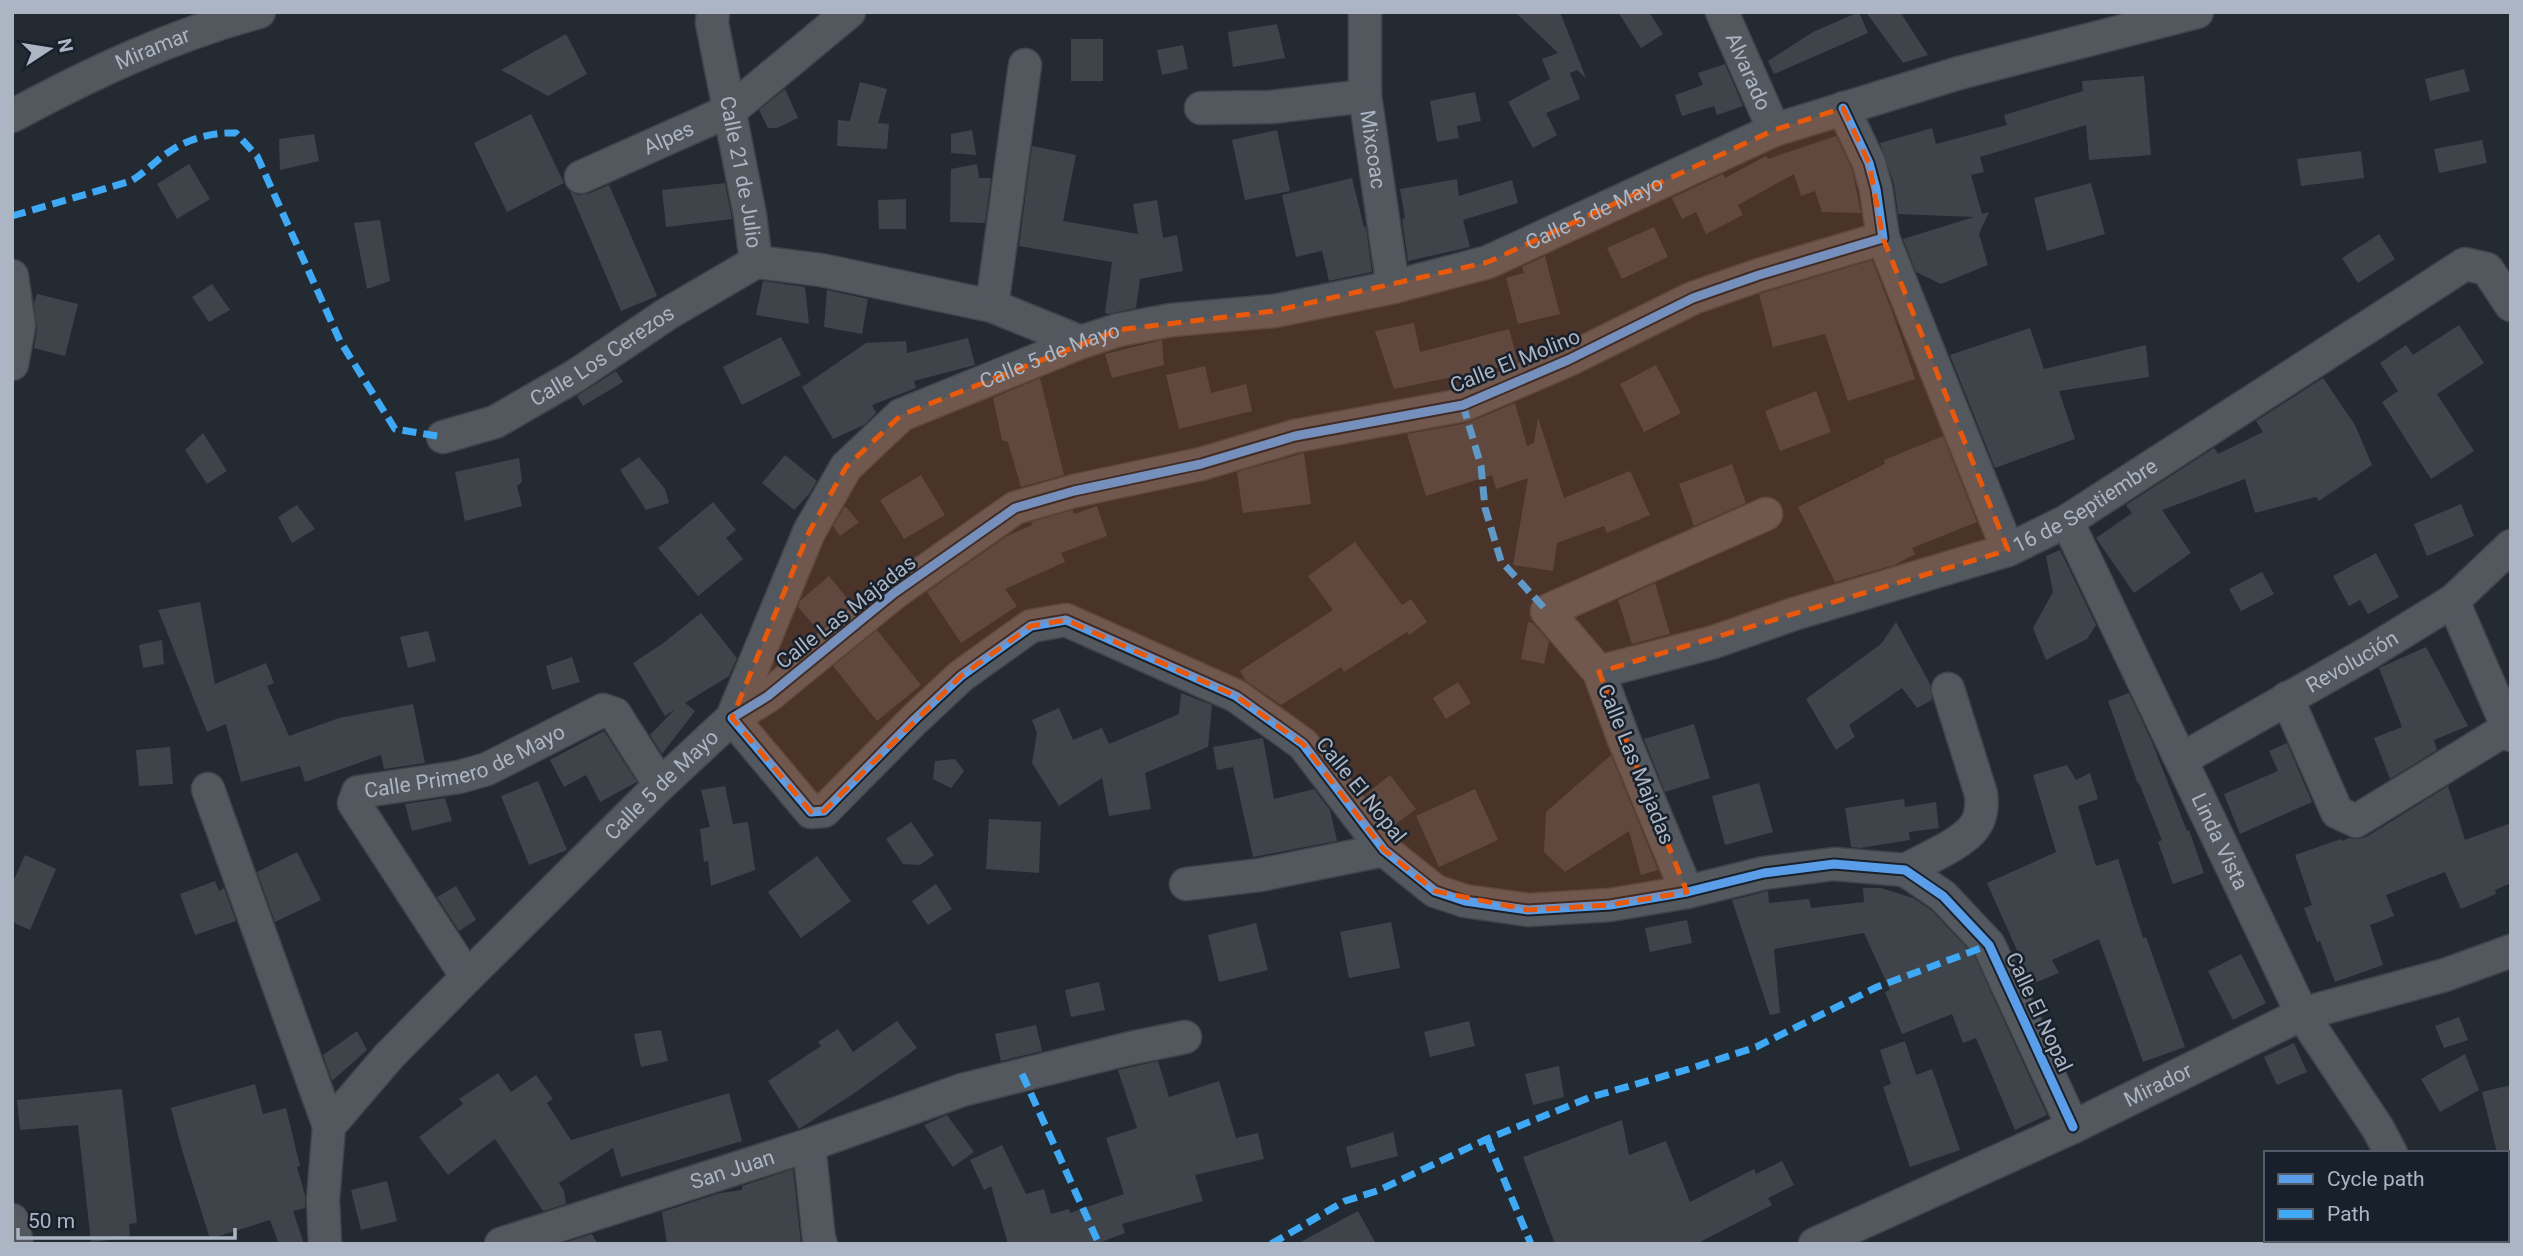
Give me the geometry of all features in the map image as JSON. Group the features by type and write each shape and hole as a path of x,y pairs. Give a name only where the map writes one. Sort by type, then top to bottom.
{"street":[{"name":"Miramar","path":"12,117 89,75 183,37 259,12"},
{"name":"Calle 21 de Julio","path":"713,12 712,23 731,110 756,261 821,270 992,306 1080,342"},
{"name":"Alpes","path":"581,177 731,110 849,12"},
{"name":"Mixcoac","path":"1365,12 1365,96 1393,286"},
{"name":"Alvarado","path":"1722,12 1774,130"},
{"name":"Calle 5 de Mayo","path":"328,1126 390,1056 467,977 660,785 732,718 809,532 846,467 901,415 1080,342 1118,330 1171,320 1274,311 1393,286 1488,262 1774,130 2149,18 2196,12"},
{"path":"992,306 1026,65"},
{"path":"1201,108 1271,107 1365,96"},
{"path":"1843,108 1869,163 1876,189 1883,238 2008,550"},
{"name":"Calle El Molino","path":"1015,508 1074,491 1201,464 1295,436 1463,405 1568,360 1693,298 1883,238"},
{"name":"Calle Los Cerezos","path":"443,437 495,422 575,376 667,314 756,261"},
{"name":"16 de Septiembre","path":"1599,672 1714,642 1794,614 2008,550 2067,521 2465,264 2487,269 2511,305"},
{"path":"12,276 19,326 12,364"},
{"name":"Calle Las Majadas","path":"732,718 768,696 894,593 1015,508"},
{"name":"Calle Las Majadas","path":"1687,891 1599,672 1548,611 1766,514"},
{"name":"Linda Vista","path":"2067,521 2302,1014 2390,1151"},
{"name":"Revolución","path":"2182,760 2453,601 2511,546"},
{"path":"2287,698 2337,812 2356,821 2509,732 2453,601"},
{"name":"Calle El Nopal","path":"732,718 811,812 824,811 914,719 961,676 1031,625 1066,620 1236,696 1303,744 1384,850 1435,891 1465,901 1528,910 1610,905 1764,873 1834,864 1905,870 1943,896 1989,945 2073,1127"},
{"path":"1905,870 1968,835 1977,824 1982,809 1981,793 1948,689"},
{"name":"Calle Primero de Mayo","path":"467,977 354,803 358,792 459,777 487,769 603,710 615,714 660,785"},
{"path":"208,789 328,1126 323,1200 326,1244"},
{"path":"1186,884 1260,875 1384,850"},
{"name":"Mirador","path":"1815,1244 2073,1127 2302,1014 2445,975 2511,951"},
{"name":"San Juan","path":"502,1244 535,1239 962,1090 1107,1053 1185,1037"},
{"path":"809,1145 821,1244"},
{"path":"12,1220 17,1244"}],"highlighted area":[{"path":"1843,108 1869,163 1883,238 2008,550 1599,672 1687,892 1610,905 1528,910 1435,891 1384,850 1303,744 1236,696 1066,620 1031,626 961,676 824,811 811,812 732,718 809,532 846,467 901,415 1118,330 1274,311 1488,262 1774,130"}],"building":[{"path":"1515,12 1560,12 1586,78 1577,70 1570,73 1580,99 1546,113 1557,135 1533,148 1508,102 1550,79 1542,59 1558,53"},
{"path":"1618,12 1649,12 1663,34 1641,48"},
{"path":"1859,12 1868,33 1774,74 1768,61 1813,32"},
{"path":"1866,12 1900,12 1928,55 1903,63"},
{"path":"1277,24 1285,58 1233,67 1228,32"},
{"path":"566,34 587,74 548,96 501,70"},
{"path":"1071,39 1103,39 1103,81 1071,81"},
{"path":"1183,45 1188,69 1162,75 1157,50"},
{"path":"1725,64 1743,106 1717,115 1714,106 1682,116 1675,95 1703,85 1698,73"},
{"path":"2464,69 2470,91 2430,101 2425,79"},
{"path":"2144,76 2151,155 2089,160 2086,125 1980,157 1984,172 1971,175 1982,214 1989,212 1979,234 1988,265 1941,284 1916,272 1903,239 1974,217 1898,214 1894,184 1880,143 1932,128 1936,144 2007,125 2004,115 2083,91 2082,81"},
{"path":"860,82 887,89 878,123 889,124 887,149 837,146 838,120 850,121"},
{"path":"785,89 798,118 777,128 768,128 759,110"},
{"path":"1475,92 1481,121 1457,126 1459,138 1437,142 1430,101"},
{"path":"531,114 564,183 507,212 474,143"},
{"path":"972,130 976,155 951,153 951,134"},
{"path":"1277,130 1290,191 1245,200 1232,140"},
{"path":"314,134 319,161 280,170 279,139"},
{"path":"1836,136 1852,169 1861,213 1822,212 1815,191 1801,196 1794,174 1738,205 1743,215 1706,234 1696,212 1682,219 1672,198 1723,174 1725,178 1766,156 1768,159"},
{"path":"2482,140 2487,163 2439,173 2434,149"},
{"path":"1032,146 1076,155 1063,221 1138,234 1133,204 1157,200 1163,238 1177,235 1183,271 1140,279 1136,308 1108,314 1105,313 1112,262 1019,246"},
{"path":"2361,151 2364,178 2301,186 2297,159"},
{"path":"189,164 210,199 177,219 157,184"},
{"path":"977,164 979,178 991,178 985,223 950,222 951,169"},
{"path":"1352,178 1366,227 1372,272 1329,281 1322,251 1296,257 1282,195"},
{"path":"1457,179 1459,196 1512,180 1518,203 1463,220 1470,247 1408,261 1400,189"},
{"path":"725,183 732,219 666,227 662,190"},
{"path":"2091,183 2105,234 2047,251 2034,198"},
{"path":"609,185 657,296 621,311 570,191 578,195 588,194"},
{"path":"906,199 906,229 879,229 878,200"},
{"path":"380,220 390,281 367,289 354,223"},
{"path":"1654,227 1668,257 1622,279 1607,248"},
{"path":"2379,234 2395,259 2358,283 2342,258"},
{"path":"1545,256 1560,314 1518,324 1506,278 1524,273 1522,267"},
{"path":"1872,260 1915,379 1848,401 1825,334 1773,347 1759,294"},
{"path":"763,281 805,287 809,324 756,315"},
{"path":"212,284 230,310 209,322 192,297"},
{"path":"827,290 868,299 862,334 824,327"},
{"path":"37,294 78,304 65,356 34,348 37,329 34,304"},
{"path":"1414,323 1420,352 1509,329 1518,362 1394,389 1375,331"},
{"path":"2459,325 2484,363 2437,394 2474,451 2431,479 2382,402 2398,391 2380,363 2406,345 2413,355"},
{"path":"2030,328 2044,369 2146,345 2149,377 2059,391 2075,439 1995,468 1950,355"},
{"path":"781,337 801,375 742,405 723,367"},
{"path":"968,338 975,365 914,381 916,388 872,405 876,413 864,425 833,439 802,387 866,343 906,341 907,353"},
{"path":"1162,340 1164,365 1112,378 1105,354"},
{"path":"1656,365 1681,413 1644,432 1620,384"},
{"path":"1205,366 1211,393 1246,384 1252,411 1179,429 1166,375"},
{"path":"616,371 623,382 583,406 577,396"},
{"path":"1040,378 1064,475 1021,487 1008,442 1002,440 993,398"},
{"path":"2323,378 2355,425 2372,465 2319,501 2316,497 2255,513 2245,479 2162,510 2191,553 2134,593 2096,538 2132,513 2126,505 2214,448 2218,454 2263,432 2256,421"},
{"path":"1816,391 1831,432 1780,451 1765,411"},
{"path":"1515,403 1527,446 1534,443 1538,418 1564,498 1630,471 1650,515 1607,533 1604,526 1557,543 1553,571 1513,565 1528,478 1496,489 1492,475 1426,496 1407,434 1467,423"},
{"path":"203,433 227,471 207,484 185,450"},
{"path":"1943,436 1977,522 1912,548 1915,554 1895,565 1835,582 1798,507 1885,464 1884,460"},
{"path":"1304,453 1311,504 1243,513 1237,472"},
{"path":"785,455 817,481 794,510 762,483"},
{"path":"639,457 665,489 669,503 646,510 620,470"},
{"path":"519,458 522,482 517,486 522,506 465,521 455,472"},
{"path":"1732,464 1746,503 1694,526 1679,484"},
{"path":"921,475 945,515 904,539 880,500"},
{"path":"713,502 736,530 726,538 743,559 698,596 658,548"},
{"path":"2461,504 2474,536 2427,556 2414,524"},
{"path":"297,505 315,529 292,543 278,517"},
{"path":"845,506 859,522 840,536 833,526"},
{"path":"1097,506 1107,536 1061,553 1065,562 1005,589 1017,606 961,643 927,592 1007,536 1032,525 1031,522 1073,510 1074,514"},
{"path":"1355,542 1402,605 1411,599 1427,622 1344,672 1341,667 1281,705 1246,681 1240,671 1333,610 1308,576"},
{"path":"2060,550 2096,625 2087,639 2046,660 2033,628 2053,592 2046,556"},
{"path":"2376,553 2399,597 2368,614 2360,600 2349,606 2333,576"},
{"path":"2262,572 2274,594 2241,611 2229,589"},
{"path":"829,576 852,604 819,631 798,607 800,601"},
{"path":"1655,583 1670,634 1632,644 1618,600"},
{"path":"200,602 215,684 266,663 274,683 267,686 289,736 339,718 413,704 425,763 384,769 381,755 305,782 300,766 241,782 226,724 207,732 158,610"},
{"path":"701,613 737,658 729,676 685,703 695,711 662,754 650,735 675,709 665,716 633,663"},
{"path":"1528,622 1533,623 1549,641 1544,664 1521,659"},
{"path":"1896,622 1930,684 1932,700 1917,708 1902,688 1849,725 1855,737 1836,750 1806,699 1881,644"},
{"path":"877,630 921,685 877,721 833,666"},
{"path":"428,631 436,661 408,668 400,637"},
{"path":"162,640 164,664 143,668 139,645"},
{"path":"2426,647 2468,726 2434,740 2437,750 2390,779 2374,738 2402,727 2379,668"},
{"path":"572,657 580,682 552,690 546,666"},
{"path":"1458,682 1471,703 1446,719 1433,698"},
{"path":"1181,693 1212,705 1208,747 1145,773 1151,809 1109,816 1102,778 1059,806 1032,763 1037,733 1032,720 1059,708 1073,740 1102,728 1109,744 1179,714"},
{"path":"2129,693 2152,742 2187,831 2189,830 2204,873 2173,884 2158,842 2162,840 2108,701"},
{"path":"1694,724 1710,778 1665,792 1644,739"},
{"path":"604,731 637,782 600,802 586,775 564,787 550,760"},
{"path":"1263,738 1274,799 1314,789 1330,810 1337,841 1253,857 1233,767 1217,770 1213,747"},
{"path":"2287,743 2312,802 2240,834 2224,794 2278,771 2269,751"},
{"path":"170,747 173,784 139,786 136,750"},
{"path":"1611,755 1658,870 1641,875 1629,831 1565,872 1544,852 1546,812"},
{"path":"955,759 964,771 951,788 933,779 935,761"},
{"path":"2067,765 2076,780 2090,773 2098,799 2078,806 2096,866 2118,859 2143,938 2146,937 2185,1047 2143,1062 2099,939 2052,960 2059,973 2032,984 1987,883 2056,852 2033,775"},
{"path":"1390,775 1416,809 1390,828 1365,795"},
{"path":"538,781 567,850 529,865 501,796"},
{"path":"1759,783 1773,832 1725,845 1712,796"},
{"path":"725,786 733,824 748,822 755,870 711,886 708,861 704,862 700,829 710,827 701,790"},
{"path":"2448,786 2465,840 2511,823 2511,883 2495,890 2496,894 2461,909 2445,872 2386,895 2394,916 2370,925 2383,965 2335,982 2304,908 2312,905 2295,855 2341,839 2366,837"},
{"path":"1475,789 1498,840 1439,867 1416,816"},
{"path":"445,798 452,821 412,831 405,804"},
{"path":"1904,799 1905,807 1936,802 1939,828 1909,832 1910,840 1851,847 1845,808"},
{"path":"989,819 1041,822 1039,873 986,869"},
{"path":"911,822 934,855 920,865 903,864 886,839"},
{"path":"297,852 321,900 275,922 257,872"},
{"path":"25,855 56,869 30,930 12,922 12,884"},
{"path":"817,856 851,901 801,938 768,892"},
{"path":"215,881 219,891 224,888 236,921 195,935 180,894"},
{"path":"936,884 952,909 928,925 912,901"},
{"path":"456,886 476,920 459,931 437,897"},
{"path":"1863,888 1881,888 1913,898 1931,910 1974,955 2047,1115 2015,1130 1976,1038 1963,1043 1952,1014 1902,1034 1885,992 1890,990 1864,933 1774,949 1780,1013 1770,1015 1732,900 1768,891 1769,903 1809,899 1811,908 1864,902"},
{"path":"1687,920 1692,943 1650,952 1645,928"},
{"path":"1391,922 1400,968 1349,978 1340,932"},
{"path":"1256,923 1268,970 1219,982 1208,935"},
{"path":"2241,954 2266,1003 2233,1020 2208,971"},
{"path":"1099,982 1105,1010 1071,1017 1065,990"},
{"path":"2459,1017 2468,1040 2444,1048 2435,1026"},
{"path":"897,1021 917,1048 799,1129 768,1081 821,1046 818,1042 838,1029 853,1052"},
{"path":"1469,1021 1475,1046 1430,1057 1424,1032"},
{"path":"1036,1025 1042,1051 1001,1061 995,1034"},
{"path":"661,1030 668,1061 641,1067 634,1034"},
{"path":"357,1031 367,1050 332,1081 323,1055"},
{"path":"1905,1041 1916,1075 1932,1069 1960,1150 1910,1167 1883,1087 1891,1084 1880,1050"},
{"path":"2294,1043 2307,1072 2277,1085 2264,1057"},
{"path":"2465,1054 2479,1090 2440,1112 2421,1079"},
{"path":"1158,1061 1169,1097 1219,1081 1236,1138 1258,1133 1264,1159 1195,1175 1203,1201 1122,1224 1125,1233 1096,1244 1008,1244 991,1186 984,1190 970,1160 1002,1145 1026,1194 1044,1189 1051,1214 1069,1209 1070,1213 1124,1194 1106,1138 1137,1128 1118,1070"},
{"path":"1559,1066 1564,1097 1533,1105 1525,1074"},
{"path":"498,1073 511,1092 536,1075 553,1099 547,1103 571,1140 729,1093 742,1141 621,1177 613,1148 559,1183 564,1191 566,1204 543,1211 495,1139 448,1175 419,1137 463,1104 459,1099"},
{"path":"255,1084 263,1114 286,1108 305,1195 305,1208 293,1211 304,1244 279,1244 270,1220 210,1239 182,1150 171,1108"},
{"path":"2511,1085 2511,1172 2509,1151 2497,1151 2482,1092"},
{"path":"122,1089 137,1223 129,1224 130,1238 91,1242 78,1125 20,1130 17,1100"},
{"path":"947,1115 974,1152 953,1167 924,1125"},
{"path":"1622,1120 1629,1155 1666,1141 1690,1202 1754,1169 1756,1174 1782,1161 1794,1185 1768,1198 1772,1205 1696,1244 1555,1244 1523,1157"},
{"path":"1393,1132 1398,1156 1351,1168 1346,1147"},
{"path":"793,1169 801,1244 667,1244 662,1212 720,1193 742,1190 742,1186"},
{"path":"387,1181 397,1221 361,1230 351,1190"},
{"path":"1358,1211 1376,1244 1297,1244"},
{"path":"592,1234 598,1244 564,1243"}],"marked path":[{"path":"12,216 131,181 179,146 195,139 236,133 257,156 340,341 395,429 443,437"},
{"path":"1463,405 1481,466 1485,508 1501,561 1547,611"},
{"path":"1271,1244 1345,1201 1377,1191 1487,1139 1591,1097 1756,1047 1877,987 1989,945"},
{"path":"1022,1074 1099,1244"},
{"path":"1487,1139 1531,1244"}],"cycle path":[{"path":"1843,108 1869,163 1876,189 1883,238 1693,298 1568,360 1463,405 1295,436 1201,464 1074,491 1015,508 894,593 768,696 732,718 811,812 824,811 961,676 1031,626 1066,620 1236,696 1303,744 1384,850 1435,891 1465,901 1528,910 1610,905 1687,892 1764,873 1834,864 1905,870 1943,896 1989,945 2073,1127"}]}
